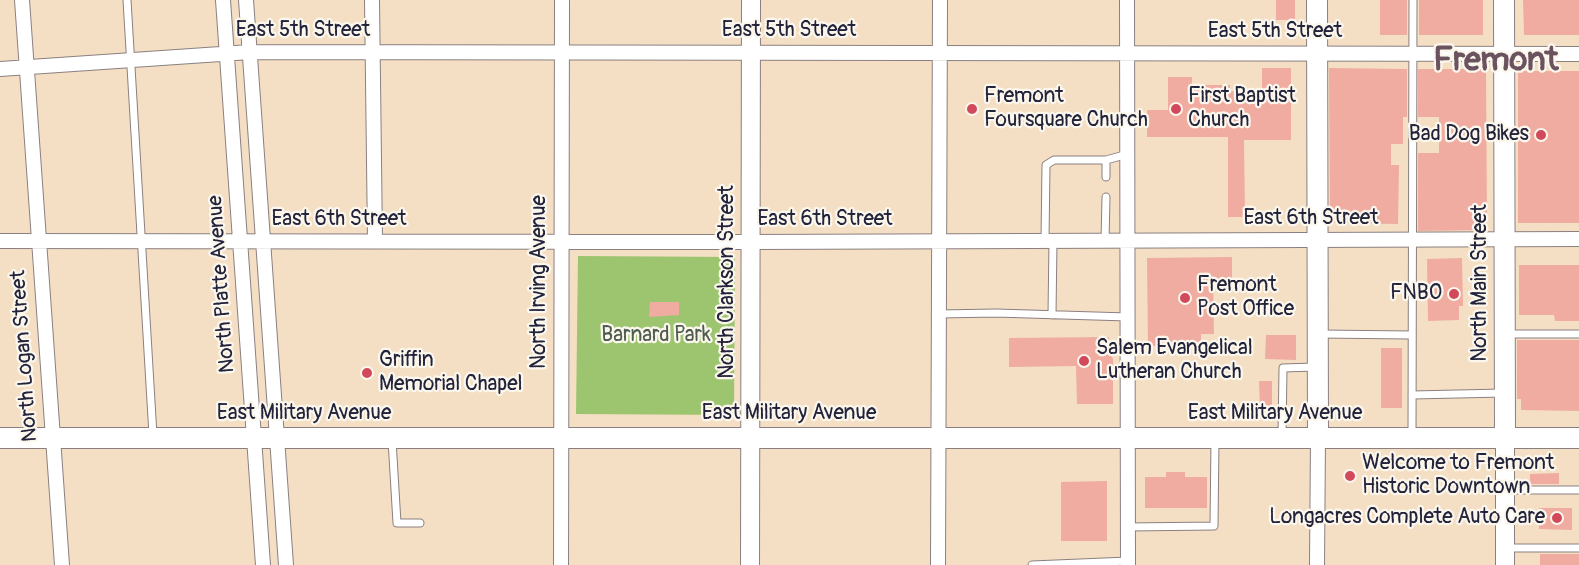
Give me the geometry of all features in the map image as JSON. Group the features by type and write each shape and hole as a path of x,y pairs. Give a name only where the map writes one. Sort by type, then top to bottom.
{"main road":[{"path":"1317,0 1318,438"},
{"name":"North Main Street","path":"1504,0 1505,438"},
{"name":"East Military Avenue","path":"0,438 1579,438"}],"street":[{"name":"North Logan Street","path":"21,0 62,565"},
{"name":"North Platte Avenue","path":"223,0 263,565"},
{"name":"North Platte Avenue","path":"246,0 286,565"},
{"path":"372,0 375,241"},
{"name":"North Irving Avenue","path":"561,565 562,0"},
{"name":"North Clarkson Street","path":"750,565 751,0"},
{"path":"938,565 940,0"},
{"path":"1127,0 1128,563"},
{"name":"East 5th Street","path":"0,69 250,51 1579,54"},
{"name":"East 6th Street","path":"0,241 751,242 1579,239"},
{"path":"1317,565 1318,438"},
{"name":"North Main Street","path":"1505,438 1505,556"}],"lane":[{"path":"127,0 153,437"},
{"path":"1412,438 1413,0"},
{"path":"1052,315 1046,165 1054,160 1106,160 1128,154"},
{"path":"1106,160 1107,177"},
{"path":"1105,241 1106,197"},
{"path":"939,314 996,313 1128,317"},
{"path":"1317,334 1412,335"},
{"path":"1505,334 1579,334"},
{"path":"1282,438 1283,368 1317,367"},
{"path":"1412,395 1505,393"},
{"path":"392,438 398,523 420,523"},
{"path":"1128,527 1214,526 1215,438"},
{"path":"1505,489 1579,490"},
{"path":"1505,556 1579,548"},
{"path":"1032,565 1128,563"}],"green space":[{"name":"Barnard Park","path":"578,256 735,257 734,415 576,414"}],"building":[{"path":"1276,0 1295,0 1295,20 1276,20"},
{"path":"1380,0 1407,0 1407,35 1380,35"},
{"path":"1419,0 1483,0 1483,35 1419,35"},
{"path":"1523,0 1579,0 1579,35 1524,35"},
{"path":"1262,68 1291,68 1291,140 1244,140 1245,217 1228,217 1228,137 1147,137 1147,110 1168,110 1168,77 1192,77 1192,85 1230,85 1230,91 1262,91"},
{"path":"1329,68 1407,69 1407,117 1403,117 1403,144 1391,144 1391,165 1399,165 1398,224 1330,223"},
{"path":"1418,69 1486,69 1487,230 1418,231 1418,153 1439,153 1439,117 1418,117"},
{"path":"1518,71 1579,71 1579,223 1518,223"},
{"path":"1232,257 1232,278 1213,279 1214,334 1201,334 1201,346 1148,346 1147,258"},
{"path":"1462,258 1463,306 1459,306 1459,320 1428,321 1427,259"},
{"path":"1519,265 1579,265 1579,321 1555,321 1554,315 1519,315"},
{"path":"650,302 679,302 679,315 649,317"},
{"path":"1266,335 1296,335 1296,360 1265,359"},
{"path":"1109,337 1109,351 1113,359 1113,404 1077,404 1076,366 1009,367 1009,338"},
{"path":"1517,340 1579,340 1579,411 1521,410 1521,399 1517,399"},
{"path":"1381,348 1402,348 1402,408 1381,408"},
{"path":"1259,381 1272,381 1272,410 1260,410"},
{"path":"1166,472 1185,472 1185,477 1207,477 1207,508 1145,508 1145,477 1166,477"},
{"path":"1559,473 1559,484 1530,484 1530,474"},
{"path":"1107,481 1107,541 1061,541 1061,482"},
{"path":"1539,508 1572,508 1572,530 1539,529"},
{"path":"1540,554 1579,554 1579,565 1540,565"}],"place":[{"name":"Fremont Foursquare Church","path":"972,109"},
{"name":"First Baptist Church","path":"1176,109"},
{"name":"Bad Dog Bikes","path":"1541,135"},
{"name":"FNBO","path":"1454,294"},
{"name":"Fremont Post Office","path":"1185,298"},
{"name":"Salem Evangelical Lutheran Church","path":"1084,361"},
{"name":"Griffin Memorial Chapel","path":"367,373"},
{"name":"Welcome to Fremont Historic Downtown","path":"1350,476"},
{"name":"Longacres Complete Auto Care","path":"1557,518"}],"district":[{"name":"Fremont","path":"1496,62"}]}
